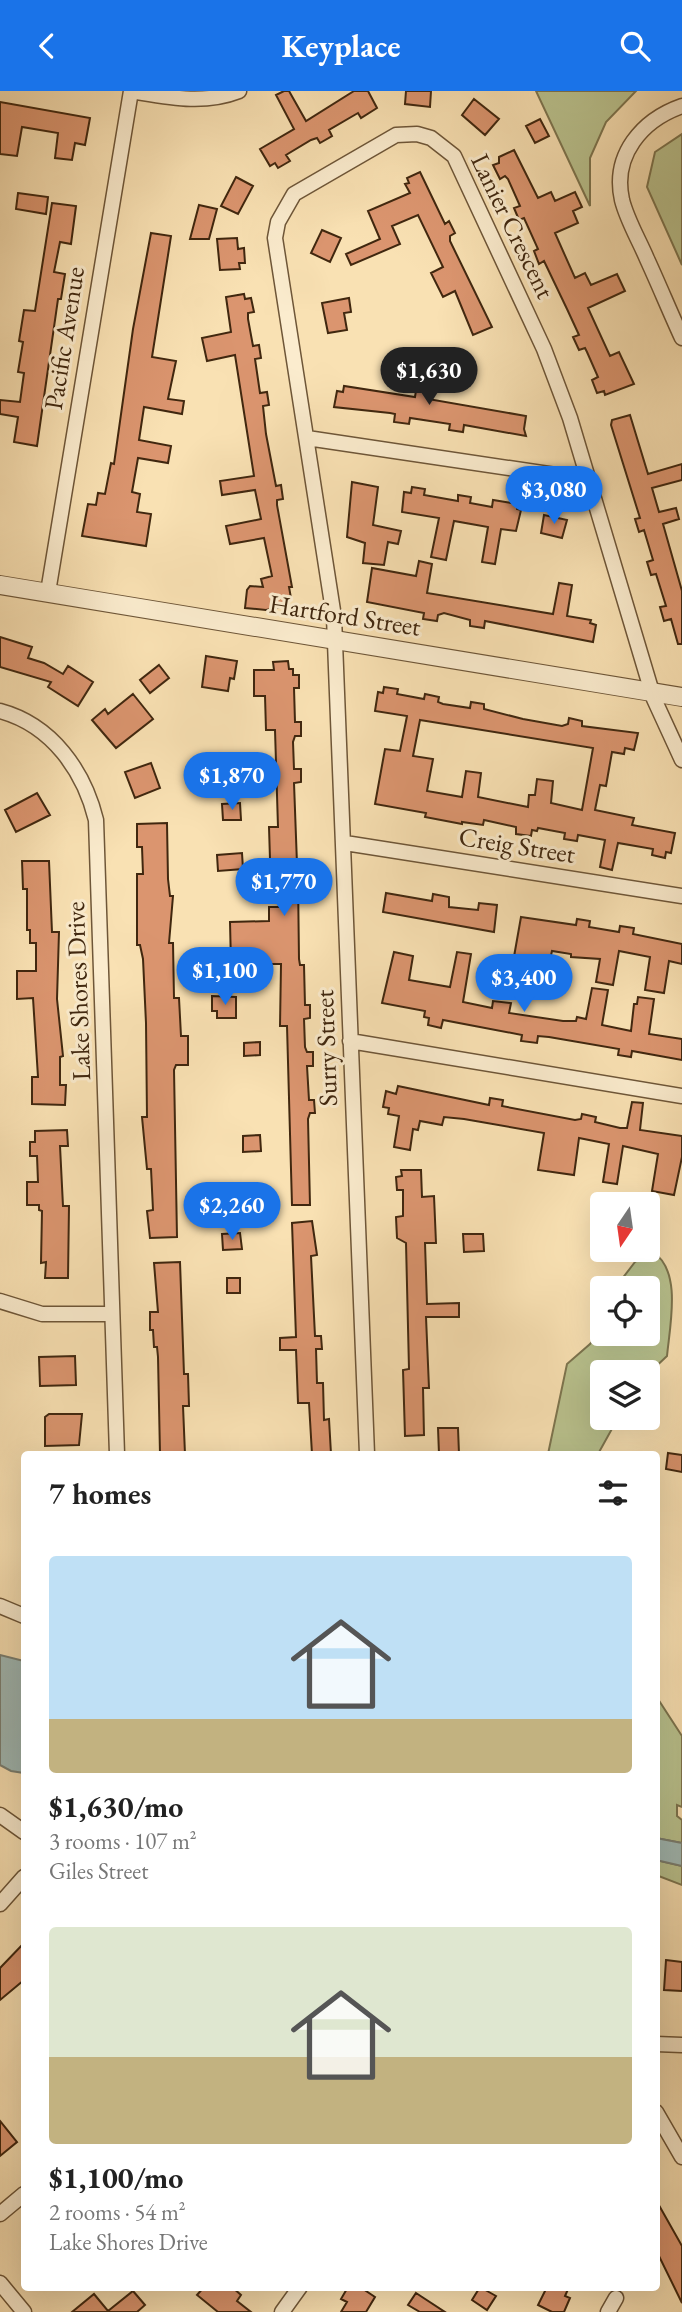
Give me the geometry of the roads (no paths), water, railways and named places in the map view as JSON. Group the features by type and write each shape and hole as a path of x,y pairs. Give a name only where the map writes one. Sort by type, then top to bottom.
{"street":[{"path":"131,91 183,100 206,99 239,91"},
{"name":"Pacific Avenue","path":"48,592 131,91"},
{"path":"682,106 663,113 638,132 629,147 620,178 624,207 682,338"},
{"name":"Lanier Crescent","path":"335,640 307,438 275,238 278,222 294,194 396,135 417,134 444,145 454,156 544,349 589,480 652,692 682,760"},
{"path":"307,438 589,480"},
{"name":"Hartford Street","path":"0,585 682,697"},
{"name":"Surry Street","path":"335,640 367,1451"},
{"name":"Lake Shores Drive","path":"0,711 28,723 64,753 81,776 96,820 117,1451"},
{"name":"Creig Street","path":"345,843 682,896"},
{"path":"350,1041 682,1096"},
{"path":"0,1301 42,1314 112,1314"},
{"path":"0,1606 21,1615"},
{"path":"0,1815 21,1830"},
{"path":"0,1904 21,1880"},
{"path":"660,2044 682,2045"},
{"path":"660,2119 682,2157"},
{"path":"0,2214 21,2196"},
{"path":"0,2283 24,2312"},
{"path":"282,2312 297,2291"},
{"path":"608,2312 616,2298"}],"water":[{"path":"0,1655 21,1660 21,1773 0,1765"},
{"path":"660,1839 682,1843 682,1866 660,1861"}]}
